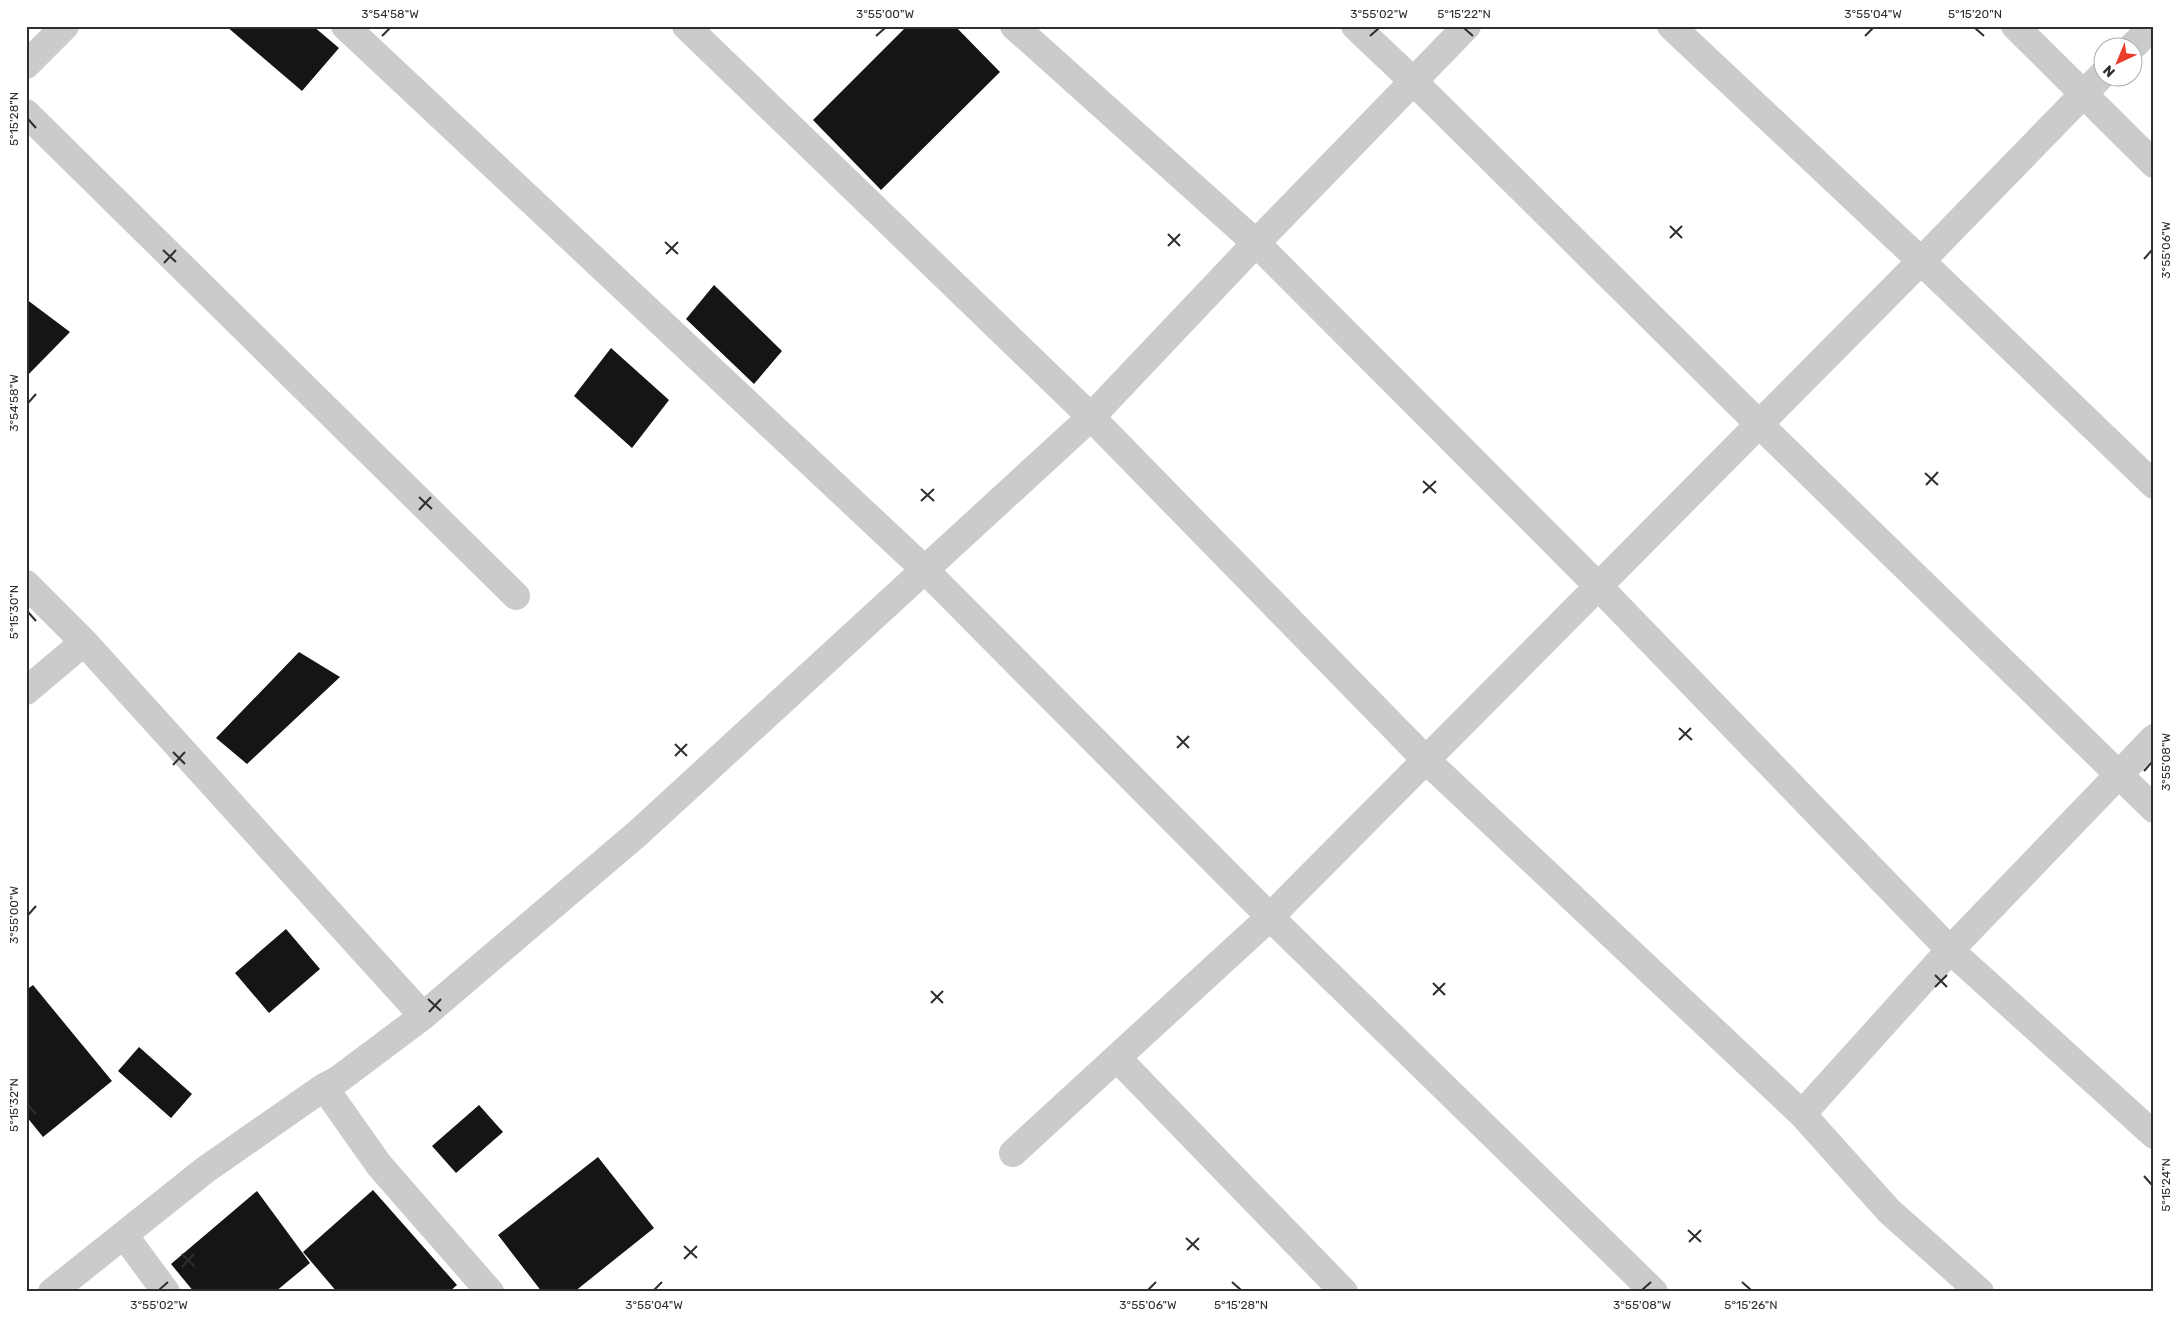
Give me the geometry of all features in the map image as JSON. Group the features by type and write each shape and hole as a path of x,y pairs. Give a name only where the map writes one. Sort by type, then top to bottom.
{"street":[{"path":"26,65 65,26"},
{"path":"345,26 924,569 1270,917 1654,1292"},
{"path":"686,26 1092,417 1426,760 1802,1114 1889,1211 1980,1292"},
{"path":"1014,26 1256,243 1598,586 1950,950 2154,1135"},
{"path":"1355,26 2118,776 2154,809"},
{"path":"52,1292 205,1170 324,1087 339,1079 423,1016 638,833 1092,417 1256,243 1467,26"},
{"path":"1671,26 1921,261 2154,485"},
{"path":"2015,26 2092,83"},
{"path":"2141,38 2153,26"},
{"path":"1013,1153 1270,917 1921,261 2092,85"},
{"path":"2096,88 2154,164"},
{"path":"26,113 516,596"},
{"path":"26,584 84,642 423,1016"},
{"path":"26,691 84,642"},
{"path":"1802,1114 1950,950 2154,738"},
{"path":"1117,1058 1344,1292"},
{"path":"324,1087 378,1165 490,1292"},
{"path":"124,1235 166,1292"}],"building":[{"path":"226,26 313,26 339,48 302,91"},
{"path":"907,26 955,26 1000,72 881,190 813,120"},
{"path":"714,285 782,351 754,384 686,319"},
{"path":"26,299 70,332 26,377"},
{"path":"611,348 669,400 632,448 574,396"},
{"path":"299,652 340,677 247,764 216,738"},
{"path":"286,929 320,969 269,1013 235,973"},
{"path":"33,985 112,1081 43,1137 26,1116 26,990"},
{"path":"139,1047 192,1094 171,1118 118,1071"},
{"path":"479,1105 503,1132 456,1173 432,1146"},
{"path":"598,1157 654,1228 574,1292 542,1292 498,1235"},
{"path":"373,1190 457,1285 449,1292 337,1292 303,1252"},
{"path":"257,1191 310,1263 275,1292 194,1292 171,1264"}]}
